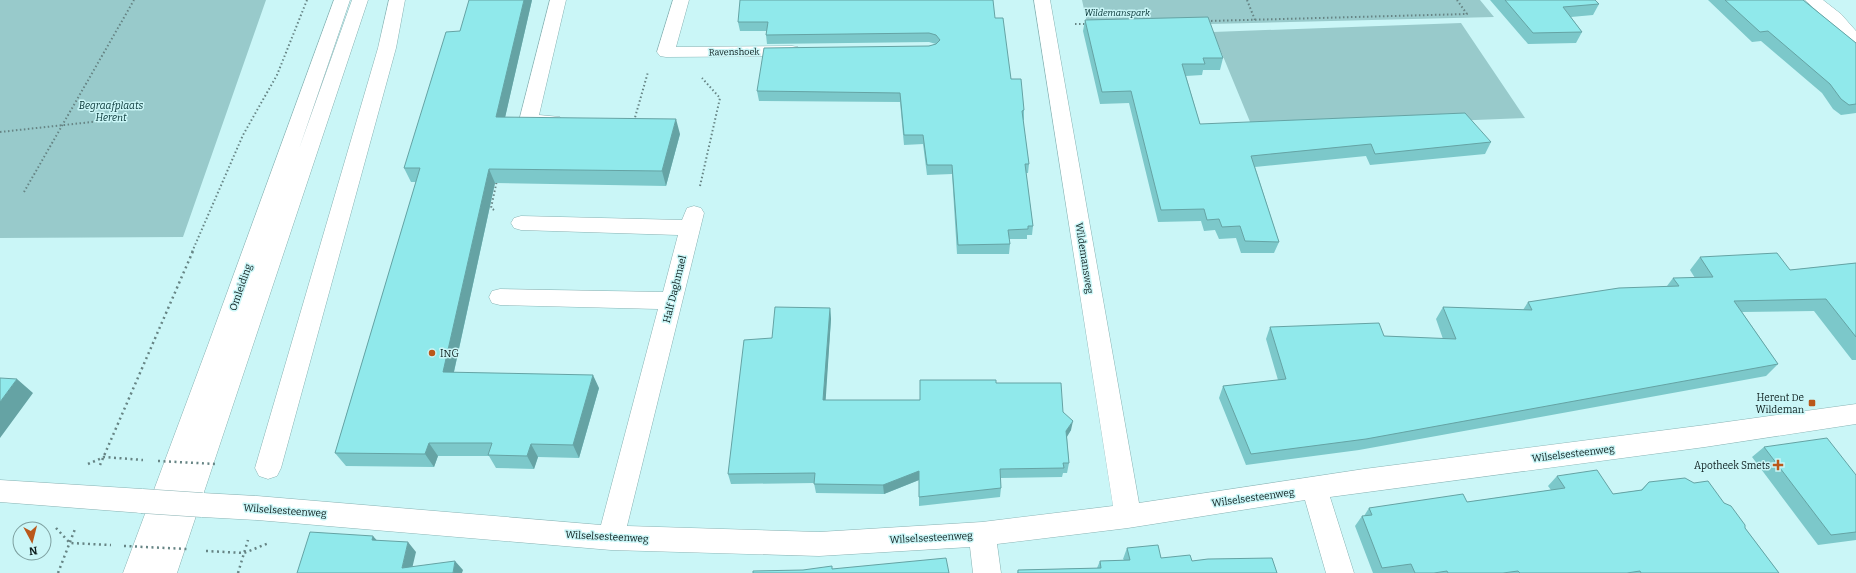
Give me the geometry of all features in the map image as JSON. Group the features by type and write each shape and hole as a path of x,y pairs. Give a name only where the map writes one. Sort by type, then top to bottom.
{"street":[{"name":"Omleiding","path":"137,573 217,353 342,0"},
{"name":"Omleiding","path":"163,573 360,0"},
{"path":"268,468 387,48 397,0"},
{"path":"558,0 528,121 573,121"},
{"path":"666,52 681,0"},
{"name":"Wildemansweg","path":"1042,0 1128,516"},
{"path":"1813,0 1835,18 1856,42"},
{"name":"Ravenshoek","path":"666,52 805,51"},
{"path":"521,223 692,220"},
{"name":"Half Daghmael","path":"611,538 692,220"},
{"path":"500,297 671,301"},
{"name":"Wilselsesteenweg","path":"0,491 84,498 257,508 611,538 819,544 982,534 1128,516 1364,480 1705,436 1856,414"},
{"path":"1314,488 1340,573"},
{"path":"982,534 987,573"}],"path":[{"path":"24,192 134,0"},
{"path":"58,573 70,543 84,498 104,457 243,135 277,74 307,0"},
{"path":"1247,0 1255,20"},
{"path":"1201,21 1467,14 1457,0"},
{"path":"1046,25 1093,24"},
{"path":"634,121 650,62 666,52"},
{"path":"688,52 686,61 720,98 692,220"},
{"path":"0,132 110,120"},
{"path":"498,180 490,208 521,223"},
{"path":"104,457 216,464"},
{"path":"70,543 194,550"},
{"path":"201,550 244,553"}],"green space":[{"name":"Begraafplaats Herent","path":"0,0 266,0 183,237 0,238"},
{"name":"Wildemanspark","path":"1082,0 1480,0 1494,17 1088,27"},
{"path":"1461,23 1525,118 1253,129 1213,32"}],"building":[{"path":"469,0 524,0 496,117 676,119 662,171 489,169 443,372 593,375 573,445 531,444 527,456 488,455 492,443 429,443 425,454 335,453 420,168 404,168 446,32 460,31"},
{"path":"740,0 993,0 995,18 1003,18 1011,79 1021,79 1024,110 1022,111 1029,164 1025,164 1033,226 1028,226 1028,229 1008,230 1010,244 958,245 952,165 927,165 923,135 904,135 900,93 757,91 764,48 929,46 936,44 940,40 936,35 929,33 766,35 768,22 738,22"},
{"path":"1505,0 1595,0 1599,4 1563,7 1582,32 1533,33"},
{"path":"1725,0 1803,0 1856,43 1856,104 1849,105 1841,99 1830,84 1768,31 1760,32"},
{"path":"1208,17 1223,58 1203,58 1205,64 1182,64 1200,124 1465,113 1491,142 1375,154 1371,144 1251,156 1279,242 1245,241 1240,226 1222,227 1219,219 1207,220 1204,209 1161,210 1131,91 1102,92 1085,20"},
{"path":"1777,253 1790,270 1856,263 1856,337 1826,299 1734,301 1778,364 1366,439 1251,454 1223,386 1286,379 1270,327 1379,323 1384,336 1456,339 1443,307 1532,310 1528,302 1619,288 1679,286 1673,278 1713,277 1700,257"},
{"path":"775,307 830,308 823,400 920,400 920,380 996,380 996,383 1061,383 1063,412 1073,421 1066,431 1069,463 1063,463 1064,468 1000,469 1001,488 919,497 919,471 883,485 814,484 815,473 728,474 744,340 772,338"},
{"path":"0,378 17,379 0,402"},
{"path":"1827,438 1856,475 1856,532 1831,535 1764,447"},
{"path":"1597,470 1613,494 1642,490 1649,482 1685,478 1694,483 1708,481 1724,503 1731,506 1745,525 1745,528 1779,573 1641,573 1640,571 1627,573 1520,573 1518,571 1503,573 1448,573 1447,571 1415,573 1411,564 1382,568 1362,516 1372,515 1369,508 1463,494 1467,502 1565,488 1557,476"},
{"path":"310,532 373,536 372,540 408,542 402,568 455,561 453,573 297,573"},
{"path":"1158,545 1161,558 1190,555 1192,561 1208,559 1272,558 1277,573 1018,573 1018,570 1101,568 1100,561 1130,560 1127,548"},
{"path":"946,558 949,573 753,573 753,571 803,570 832,566 832,569"}],"place":[{"name":"ING","path":"432,353"},
{"name":"Herent De Wildeman","path":"1812,403"},
{"name":"Apotheek Smets","path":"1778,465"}]}
